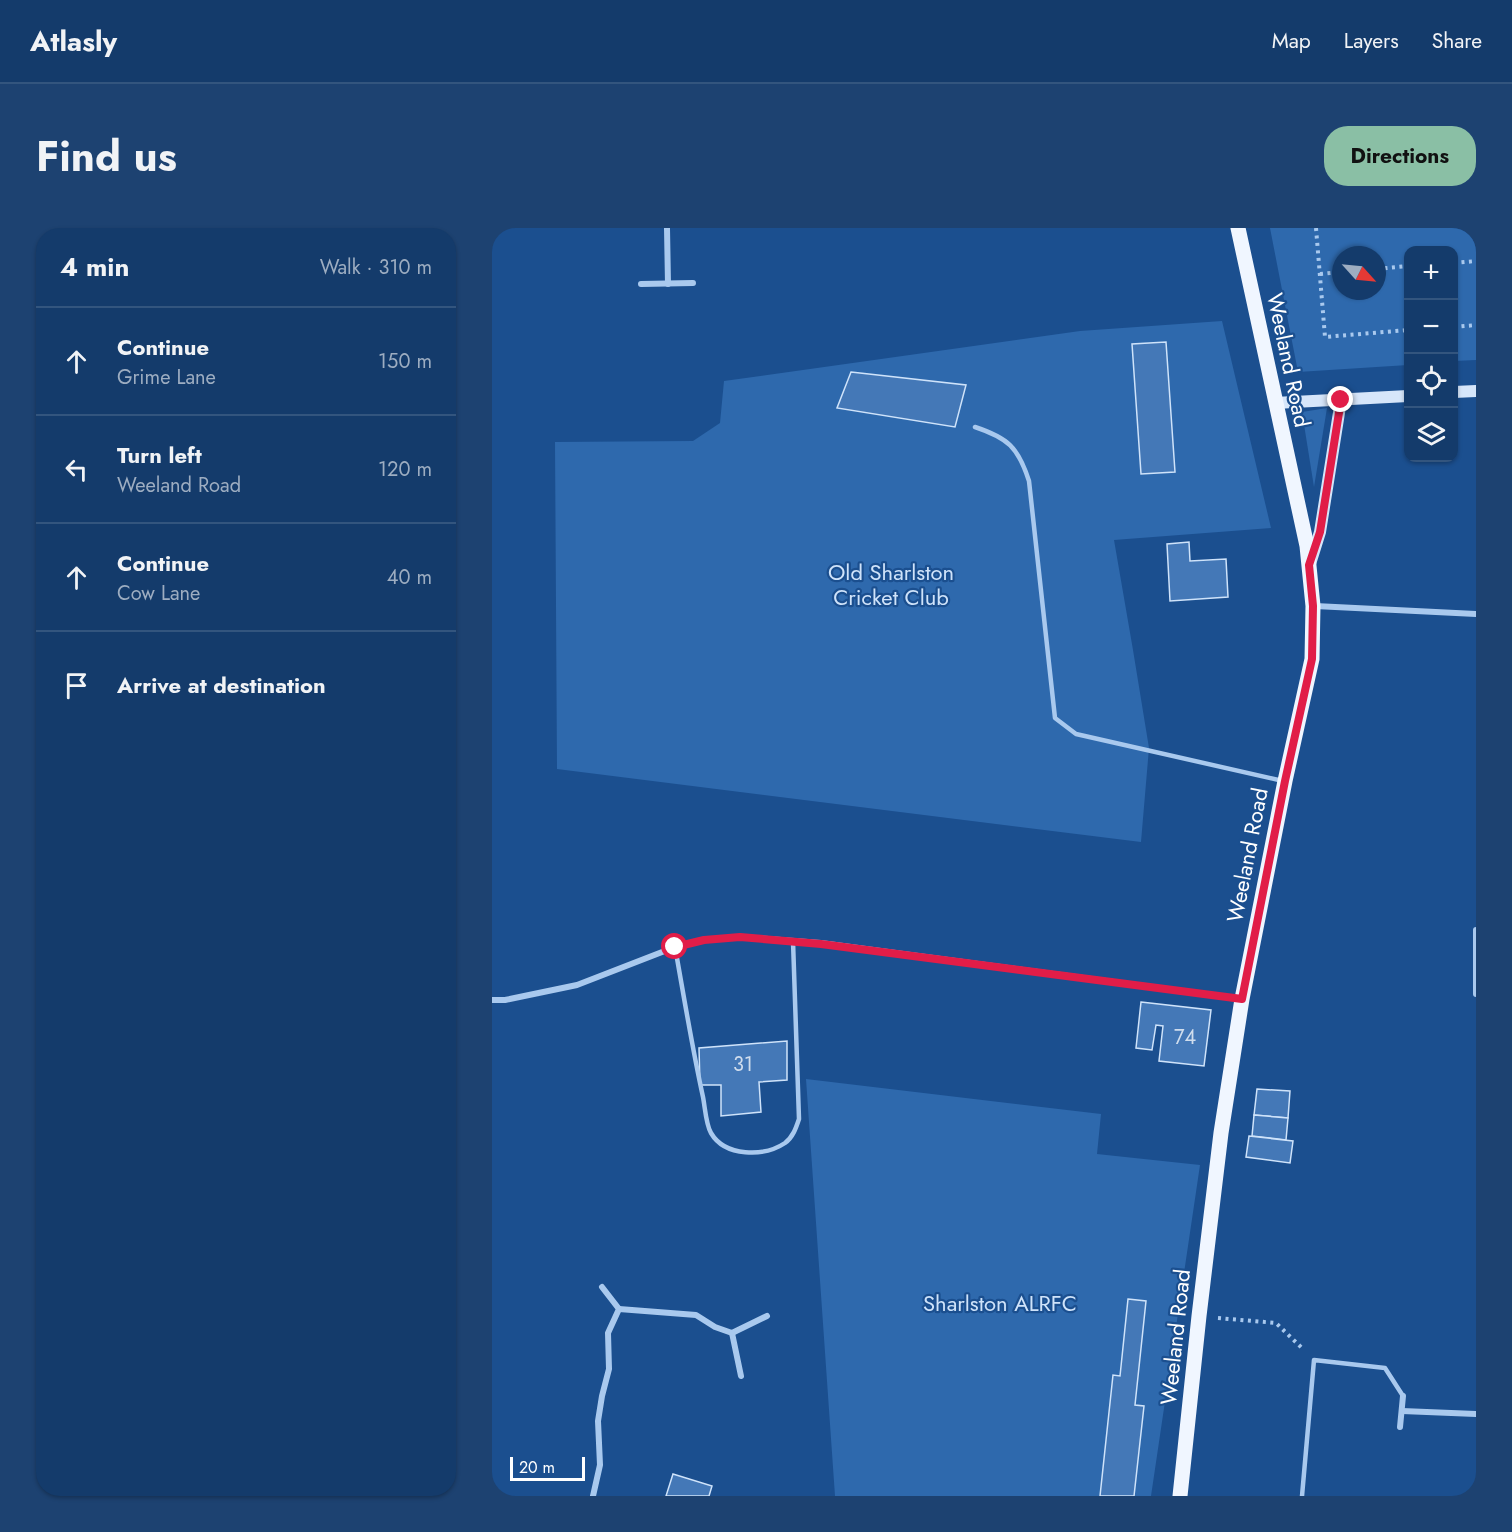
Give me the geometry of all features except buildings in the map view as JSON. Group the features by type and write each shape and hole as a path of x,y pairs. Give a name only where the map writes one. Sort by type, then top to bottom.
{"main road":[{"name":"Weeland Road","path":"1180,1496 1221,1133 1242,999 1285,781 1312,659 1313,606 1303,525 1238,228"}],"street":[{"path":"667,228 668,284"},
{"path":"641,284 693,283"},
{"path":"1458,393 1476,391"},
{"path":"1275,403 1404,396"},
{"path":"1309,565 1320,532 1341,400"},
{"path":"1313,606 1476,614"},
{"path":"1476,930 1476,994"},
{"path":"492,1000 505,1000 577,985 675,947 704,940 740,937 793,941 1242,999"},
{"path":"602,1287 619,1309 696,1315 715,1327 732,1333 767,1316"},
{"path":"593,1496 600,1465 598,1421 609,1369 608,1333 619,1309"},
{"path":"732,1333 741,1376"},
{"path":"1400,1427 1403,1396"},
{"path":"1402,1411 1476,1414"}],"lane":[{"path":"975,427 996,434 1016,450 1029,481 1055,718 1076,734 1285,781"},
{"path":"675,947 710,1132 723,1146 736,1151 756,1152 787,1142 796,1129 799,1119 793,941"},
{"path":"1302,1496 1314,1360 1385,1368 1403,1396"}],"path":[{"path":"1316,228 1325,337 1404,330"},
{"path":"1458,262 1476,261"},
{"path":"1386,268 1404,266"},
{"path":"1320,274 1332,273"},
{"path":"1458,327 1476,325"},
{"path":"1199,1316 1275,1323 1314,1360"}],"green space":[{"path":"1270,228 1476,228 1476,360 1458,361 1458,246 1404,246 1404,365 1298,372"},
{"name":"Old Sharlston Cricket Club","path":"1222,321 1271,528 1114,540 1149,748 1141,842 557,769 555,442 693,441 720,423 724,381 1080,331"},
{"path":"1327,408 1314,487 1302,412"},
{"name":"Sharlston ALRFC","path":"806,1079 1101,1114 1097,1154 1200,1165 1151,1496 835,1496"}],"route":[{"path":"675,947 704,940 740,937 821,944 1242,999 1285,781 1312,659 1313,606 1309,565 1320,532 1341,400"}]}
